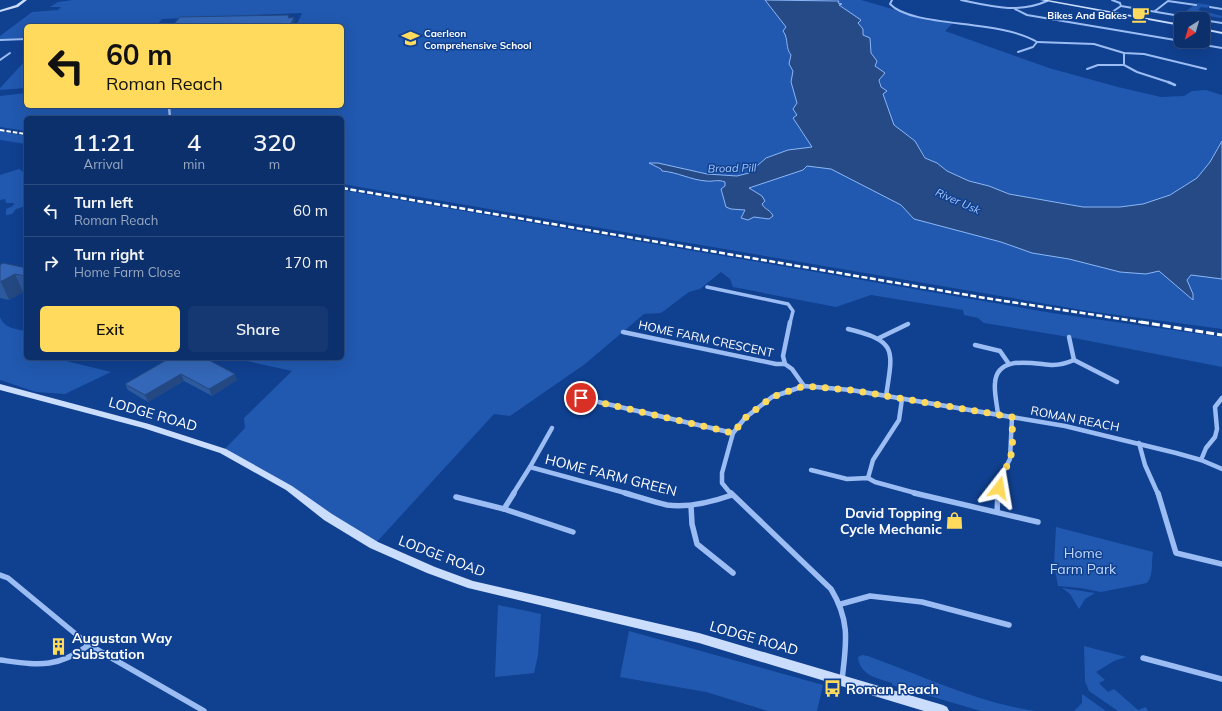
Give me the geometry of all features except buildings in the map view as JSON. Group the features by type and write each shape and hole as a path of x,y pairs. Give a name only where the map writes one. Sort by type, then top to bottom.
{"street":[{"path":"0,12 17,6 25,0"},
{"path":"892,0 890,4 893,8 920,17 1010,30 1028,36 1037,42 1094,44 1124,53 1149,55 1206,69"},
{"path":"961,0 1015,9 1027,15 1174,40"},
{"path":"1015,9 1038,5 1045,0 1174,24"},
{"path":"1112,0 1120,3 1121,6 1174,15"},
{"path":"1155,11 1168,1 1196,5"},
{"path":"1112,12 1121,6"},
{"path":"1210,7 1222,9"},
{"path":"1210,21 1222,23"},
{"path":"1210,30 1222,33"},
{"path":"0,40 24,39"},
{"path":"1018,52 1033,47 1037,42"},
{"path":"1210,46 1222,48"},
{"path":"0,60 10,53"},
{"path":"1124,53 1124,65"},
{"path":"1088,63 1096,66"},
{"path":"1087,68 1096,66 1124,65 1137,72 1175,85"},
{"name":"HOME FARM CRESCENT","path":"707,287 788,304 793,311 784,349 785,364"},
{"path":"879,338 908,324"},
{"path":"848,329 879,338 887,344 891,352 886,396"},
{"name":"HOME FARM CRESCENT","path":"623,332 769,363 785,364 792,369 804,386"},
{"path":"1069,337 1074,360"},
{"path":"975,345 1000,351 1009,364"},
{"path":"998,414 995,381 998,373 1009,364 1026,362 1058,365 1074,360 1116,382"},
{"name":"ROMAN REACH","path":"842,680 846,619 841,604 831,589 732,495 722,483 722,474 733,433 745,418 772,397 804,386 851,390 1065,426 1139,443 1201,460 1222,469"},
{"name":"LODGE ROAD","path":"0,387 146,426 223,451 289,488 328,517 374,545 428,569 472,585 699,638 842,680 940,711"},
{"path":"581,398 733,433"},
{"path":"1201,460 1206,448 1215,437 1217,429 1215,407 1222,398"},
{"path":"868,478 873,460 899,420 902,399"},
{"path":"997,512 999,480 1010,459 1012,417"},
{"name":"HOME FARM GREEN","path":"504,509 552,428"},
{"path":"1139,443 1145,465 1160,498 1176,553 1222,564"},
{"name":"HOME FARM GREEN","path":"530,467 668,505 691,506 714,502 732,495"},
{"path":"811,470 851,479 862,480 868,478 884,486 1038,522"},
{"path":"456,497 504,509 573,532"},
{"path":"691,506 692,524 697,544 733,573"},
{"path":"0,575 8,578 89,645 204,711"},
{"path":"841,604 870,596 922,602 1009,625"},
{"path":"0,660 55,664 74,656 89,645"},
{"path":"1143,658 1222,679"}],"green space":[{"path":"73,0 765,0 786,27 788,51 791,55 789,64 793,71 791,82 797,103 799,128 813,147 788,150 766,158 749,173 737,176 707,174 735,179 789,159 1222,257 1222,329 1088,311 344,184 344,116 24,116 24,131 0,127 0,96 24,93 24,108 344,108 344,24 297,24 302,13 162,19 158,24 24,24 24,38 0,39 0,36 32,12 58,10 61,7 50,7 58,2"},
{"path":"837,0 861,0 920,17 953,23 945,31 1049,68 1118,87 1161,97 1184,96 1192,91 1206,90 1222,95 1222,141 1210,162 1197,178 1170,195 1143,204 1120,207 1083,207 1009,194 989,186 969,181 947,171 937,163 926,158 915,141 894,125 889,114 888,106 884,100 878,70 874,66 877,61 871,53 870,38 863,35 858,23 860,21 839,5"},
{"path":"1197,3 1210,5 1207,8 1201,7 1198,10 1206,12 1185,12"},
{"path":"1210,13 1222,16 1221,18 1210,16"},
{"path":"24,62 24,88 0,90 0,88"},
{"path":"0,131 24,136 24,144 0,140"},
{"path":"19,169 24,173 24,207 16,209 12,214 6,215 6,209 13,206 14,203 6,203 5,199 0,200 0,175"},
{"path":"344,190 1052,313 1222,337 1222,367 1069,337 984,323 978,318 964,315 963,310 871,295 836,307 733,287 730,279 721,272 700,289 689,292 661,313 644,314 585,364 510,416 494,414 374,545 289,488 223,451 245,428 244,418 292,371 242,360 344,360"},
{"path":"0,317 7,326 24,331 24,360 62,360 111,372 65,394 36,392 0,380"},
{"name":"Home Farm Park","path":"1056,527 1153,552 1151,576 1149,580 1147,583 1101,592 1058,586 1054,565"},
{"path":"1062,588 1095,593 1085,599 1079,609 1070,594"},
{"path":"498,605 541,614 538,655 534,673 495,677"},
{"path":"629,631 823,685 817,711 768,711 706,692 620,677"},
{"path":"1084,646 1126,657 1114,661 1096,672 1105,680 1099,683 1108,692 1114,689 1138,710 1146,707 1148,711 1118,711 1089,691 1085,681"},
{"path":"862,655 993,702 1036,711 981,711 892,685 892,683 865,672 859,663 858,657"},
{"path":"1082,694 1106,711 1074,711 1082,703"}],"water":[{"name":"River Usk","path":"765,0 839,1 838,3 842,4 839,5 861,20 858,23 863,29 863,35 870,38 871,53 877,61 875,66 885,73 879,80 881,87 887,91 883,94 894,125 915,141 925,158 937,163 947,171 969,181 989,186 1009,194 1083,207 1120,207 1143,204 1170,195 1197,178 1210,162 1222,141 1222,279 1191,275 1187,280 1193,294 1193,300 1159,271 1146,274 1120,272 1069,259 1032,253 1001,242 914,219 901,205 831,169 807,166 803,170 749,188 762,196 765,201 762,204 771,212 773,216 769,219 754,217 748,220 741,218 745,210 726,207 721,189 725,186 725,182 689,178 662,171 649,163 658,163 707,174 737,176 749,173 766,158 788,150 812,147 793,118 797,115 793,109 797,103 791,82 793,71 789,64 791,55 783,31 786,27"}],"railway":[{"path":"0,130 24,134"},
{"path":"344,188 348,189"},
{"path":"344,188 985,298 1147,323"},
{"path":"1141,322 1222,335"}],"place":[{"name":"Bikes And Bakes","path":"1140,15"},
{"name":"Caerleon Comprehensive School","path":"411,39"},
{"name":"David Topping Cycle Mechanic","path":"955,521"},
{"name":"Augustan Way Substation","path":"59,646"},
{"name":"Roman Reach","path":"833,689"}],"route":[{"path":"581,398 733,433 745,418 772,397 804,386 851,390 1012,417 1010,459 999,480 999,488"}],"water label":[{"name":"Broad Pill","path":"732,168"}]}
